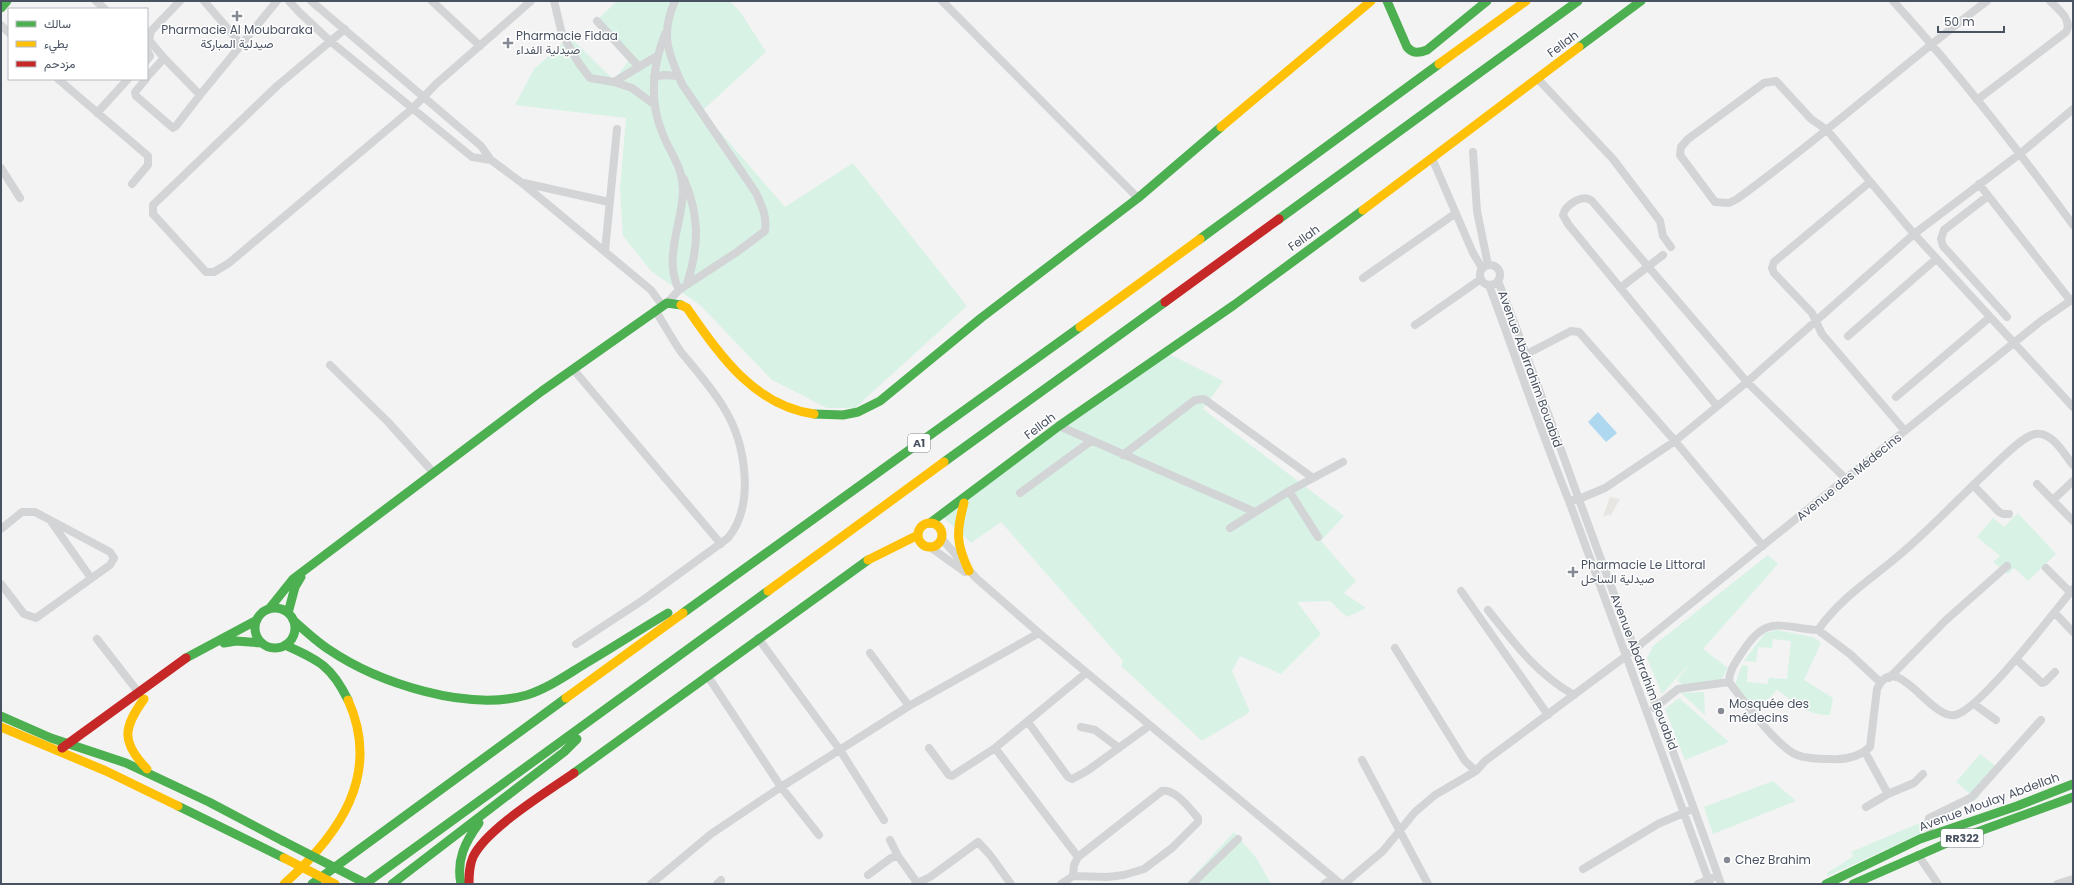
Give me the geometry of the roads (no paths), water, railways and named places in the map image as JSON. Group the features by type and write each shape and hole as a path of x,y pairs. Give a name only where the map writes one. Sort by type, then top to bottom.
{"main road":[{"path":"1,8 7,1"},
{"path":"67,755 197,651 238,633 257,620 262,613 269,609 293,579 433,472 661,306 678,303 687,308 734,370 745,381 787,407 820,415 858,413 880,401 981,318 1138,198 1371,1"},
{"path":"1387,1 1407,47 1409,50 1417,53 1427,50 1487,1"},
{"name":"A1","path":"312,884 1526,1"},
{"name":"A1","path":"366,884 1578,1"},
{"name":"Fellah","path":"469,884 469,868 473,854 484,839 865,561 918,535 922,526 930,523 1059,426 1234,305 1641,1"},
{"name":"Fellah","path":"930,547 939,543 942,535 976,488"},
{"path":"964,503 957,527 956,537 959,552 969,571"},
{"path":"930,523 935,524 942,535"},
{"path":"918,535 922,544 930,547"},
{"path":"269,609 281,609 316,640 341,658 380,676 428,693 458,699 483,701 512,698 553,684 777,545"},
{"path":"57,751 142,696 192,660 209,650 227,642 262,643 273,648 285,645 291,640 294,632 291,617 295,587 306,569"},
{"path":"257,620 256,632 262,643"},
{"path":"284,884 315,856 343,818 357,785 361,753 355,718 340,686 325,667 314,658 285,645"},
{"path":"142,696 129,722 128,740 136,758 156,777"},
{"path":"1,716 68,744 78,746 126,763 366,884"},
{"path":"392,884 564,752 592,720"},
{"path":"1,727 128,781 335,884"},
{"name":"Avenue Moulay Abdellah","path":"1826,884 1889,852 1931,835 2018,806 2073,784"},
{"name":"Avenue Moulay Abdellah","path":"1857,883 1918,855 2073,797"},
{"path":"461,884 459,865 462,848 468,836 496,803"}],"street":[{"path":"96,1 104,8"},
{"path":"180,1 150,33 149,40 164,58 200,95"},
{"path":"204,1 242,45"},
{"path":"144,80 135,92 136,96 173,128 277,1"},
{"path":"289,1 298,12 330,41 472,157 492,160"},
{"path":"311,1 481,146 492,160 522,182 651,290 661,306 680,350 725,408 739,445 744,468 744,497 733,531 721,544 643,600 576,644"},
{"path":"432,1 480,46"},
{"path":"345,29 277,86 153,205 153,214 206,272 214,272 229,263 413,108 423,97 531,1"},
{"path":"554,1 562,34 584,73 590,78 614,82 632,88 656,105"},
{"path":"675,1 657,56 654,77 656,105 661,131 682,173 689,191 695,216 697,242 695,259 687,284"},
{"path":"942,1 1138,198"},
{"path":"1893,1 1931,43 2021,154 2073,225"},
{"path":"1987,1 1931,43 1827,130 1745,193 1729,203 1715,202 1709,196 1680,155 1683,143 1764,83 1776,81 1810,119 1827,130 1936,259 2013,344 2073,407"},
{"path":"1977,100 2066,32 2068,26 2067,19 2050,1"},
{"path":"597,21 639,67"},
{"path":"661,306 687,284 732,256 765,231 766,219 756,192 678,76 668,51 666,29"},
{"path":"614,82 657,56"},
{"path":"148,76 164,58"},
{"path":"654,77 664,75 678,76"},
{"path":"1537,78 1613,159 1660,221 1663,236 1671,247"},
{"path":"59,80 148,156 148,164 132,184"},
{"path":"97,113 127,80"},
{"path":"1569,501 1579,499 1605,488 1675,441 1747,382 1815,320 1914,234 2021,154 2073,110"},
{"path":"605,251 617,129"},
{"path":"1473,152 1477,211 1485,266"},
{"path":"1432,158 1473,253 1485,266"},
{"path":"1,168 20,198"},
{"path":"679,290 671,262 683,192 682,173"},
{"path":"522,182 609,202"},
{"path":"1870,182 1773,265 1774,273 1812,313 1822,334 1905,431"},
{"path":"1979,184 2072,300"},
{"path":"1988,196 1944,230 1941,239 1943,246 2007,317"},
{"path":"1717,406 1565,221 1563,213 1570,206 1583,198 1589,199 1747,382 1845,478"},
{"path":"1363,278 1456,213"},
{"path":"1620,288 1663,255"},
{"path":"1848,336 1936,259"},
{"path":"1493,265 1499,270 1500,274 1498,281 1489,285 1480,279 1480,271 1485,266 1493,265"},
{"path":"1415,325 1480,279"},
{"name":"Avenue Abdrrahim Bouabid","path":"1498,281 1527,354 1557,441 1634,648 1657,705 1721,884"},
{"name":"Avenue Abdrrahim Bouabid","path":"1489,285 1517,359 1546,445 1569,501 1685,813 1709,882"},
{"name":"Avenue des Médecins","path":"1342,884 1372,861 1415,812 1435,795 1476,771 1485,761 1626,656 1845,478 2013,344 2072,300"},
{"path":"1896,397 1989,318"},
{"path":"1517,359 1571,331 1579,332 1675,441 1763,546"},
{"path":"330,365 388,422 433,472"},
{"path":"573,369 721,544"},
{"path":"1123,454 1195,400 1204,399 1313,478"},
{"path":"1059,426 1255,512"},
{"path":"1818,630 1838,604 1907,548 2023,440 2036,434 2044,435 2051,440 2073,466"},
{"path":"1020,492 1091,441"},
{"path":"1546,445 1557,441"},
{"path":"1230,528 1289,491 1343,462"},
{"path":"2053,500 2073,481"},
{"path":"2036,484 2073,521"},
{"path":"1973,485 1999,512 2009,514"},
{"path":"1289,491 1318,537"},
{"path":"1,529 22,512 35,512 112,554 114,558 110,565 41,615 33,618 24,614 1,584"},
{"path":"49,519 91,578"},
{"path":"942,535 969,571 1039,633 1149,726 1342,884"},
{"path":"930,547 945,559 976,578"},
{"path":"1889,678 1946,620 2007,566"},
{"path":"1880,682 1850,654 1818,630 1777,625 1764,628 1745,648 1730,673 1729,682 1767,729 1794,754 1805,757 1838,759 1857,756 1865,752 1870,747 1872,741 1877,688 1880,682 1895,677 1906,681 1934,708 1944,715 1960,714 1974,704 2016,659 2055,613 2072,590 2046,568"},
{"path":"1461,591 1548,715"},
{"path":"1488,610 1532,665 1552,682 1574,695"},
{"path":"2055,613 2073,632"},
{"path":"651,884 711,834 781,787 909,706 1039,633"},
{"path":"758,638 840,750 884,820"},
{"path":"97,639 142,696"},
{"path":"1395,648 1465,761 1476,771"},
{"path":"870,653 909,706"},
{"path":"2016,659 2042,683 2055,672"},
{"path":"929,748 949,775 952,776 995,748 1086,673"},
{"path":"707,675 781,787 819,835"},
{"path":"1648,714 1678,689 1729,682"},
{"path":"1974,704 1996,720"},
{"path":"1931,835 1928,823 1929,818 1972,797 2041,720"},
{"path":"1028,722 1068,777 1072,779 1087,771 1149,726"},
{"path":"1081,727 1100,733 1119,748"},
{"path":"995,748 1078,857"},
{"path":"1865,752 1888,794"},
{"path":"1362,760 1428,884"},
{"path":"1866,807 1888,794 1914,783 1923,774"},
{"path":"1061,884 1073,876 1099,880 1107,877 1137,872 1149,866 1194,827 1198,822 1198,818 1173,793 1164,790 1078,857 1074,866 1073,876"},
{"path":"1582,869 1658,824 1694,809"},
{"path":"1192,884 1238,839"},
{"path":"890,840 898,856 906,864 917,884 930,877 978,842 990,855 1010,884"},
{"path":"1918,855 1938,884"},
{"path":"868,875 891,858 898,856"},
{"path":"1698,884 1709,882 1718,875"},
{"path":"1324,884 1333,878"},
{"path":"2057,884 2073,879"}],"water":[{"path":"1598,412 1617,433 1606,442 1588,422"}],"place":[{"name":"Pharmacie Al Moubaraka صيدلية المباركة","path":"237,16"},
{"name":"Pharmacie Fidaa صيدلية الفداء","path":"508,43"},
{"name":"Pharmacie Le Littoral صيدلية الساحل","path":"1573,572"},
{"name":"Mosquée des médecins","path":"1721,711"},
{"name":"Chez Brahim","path":"1727,860"}]}
